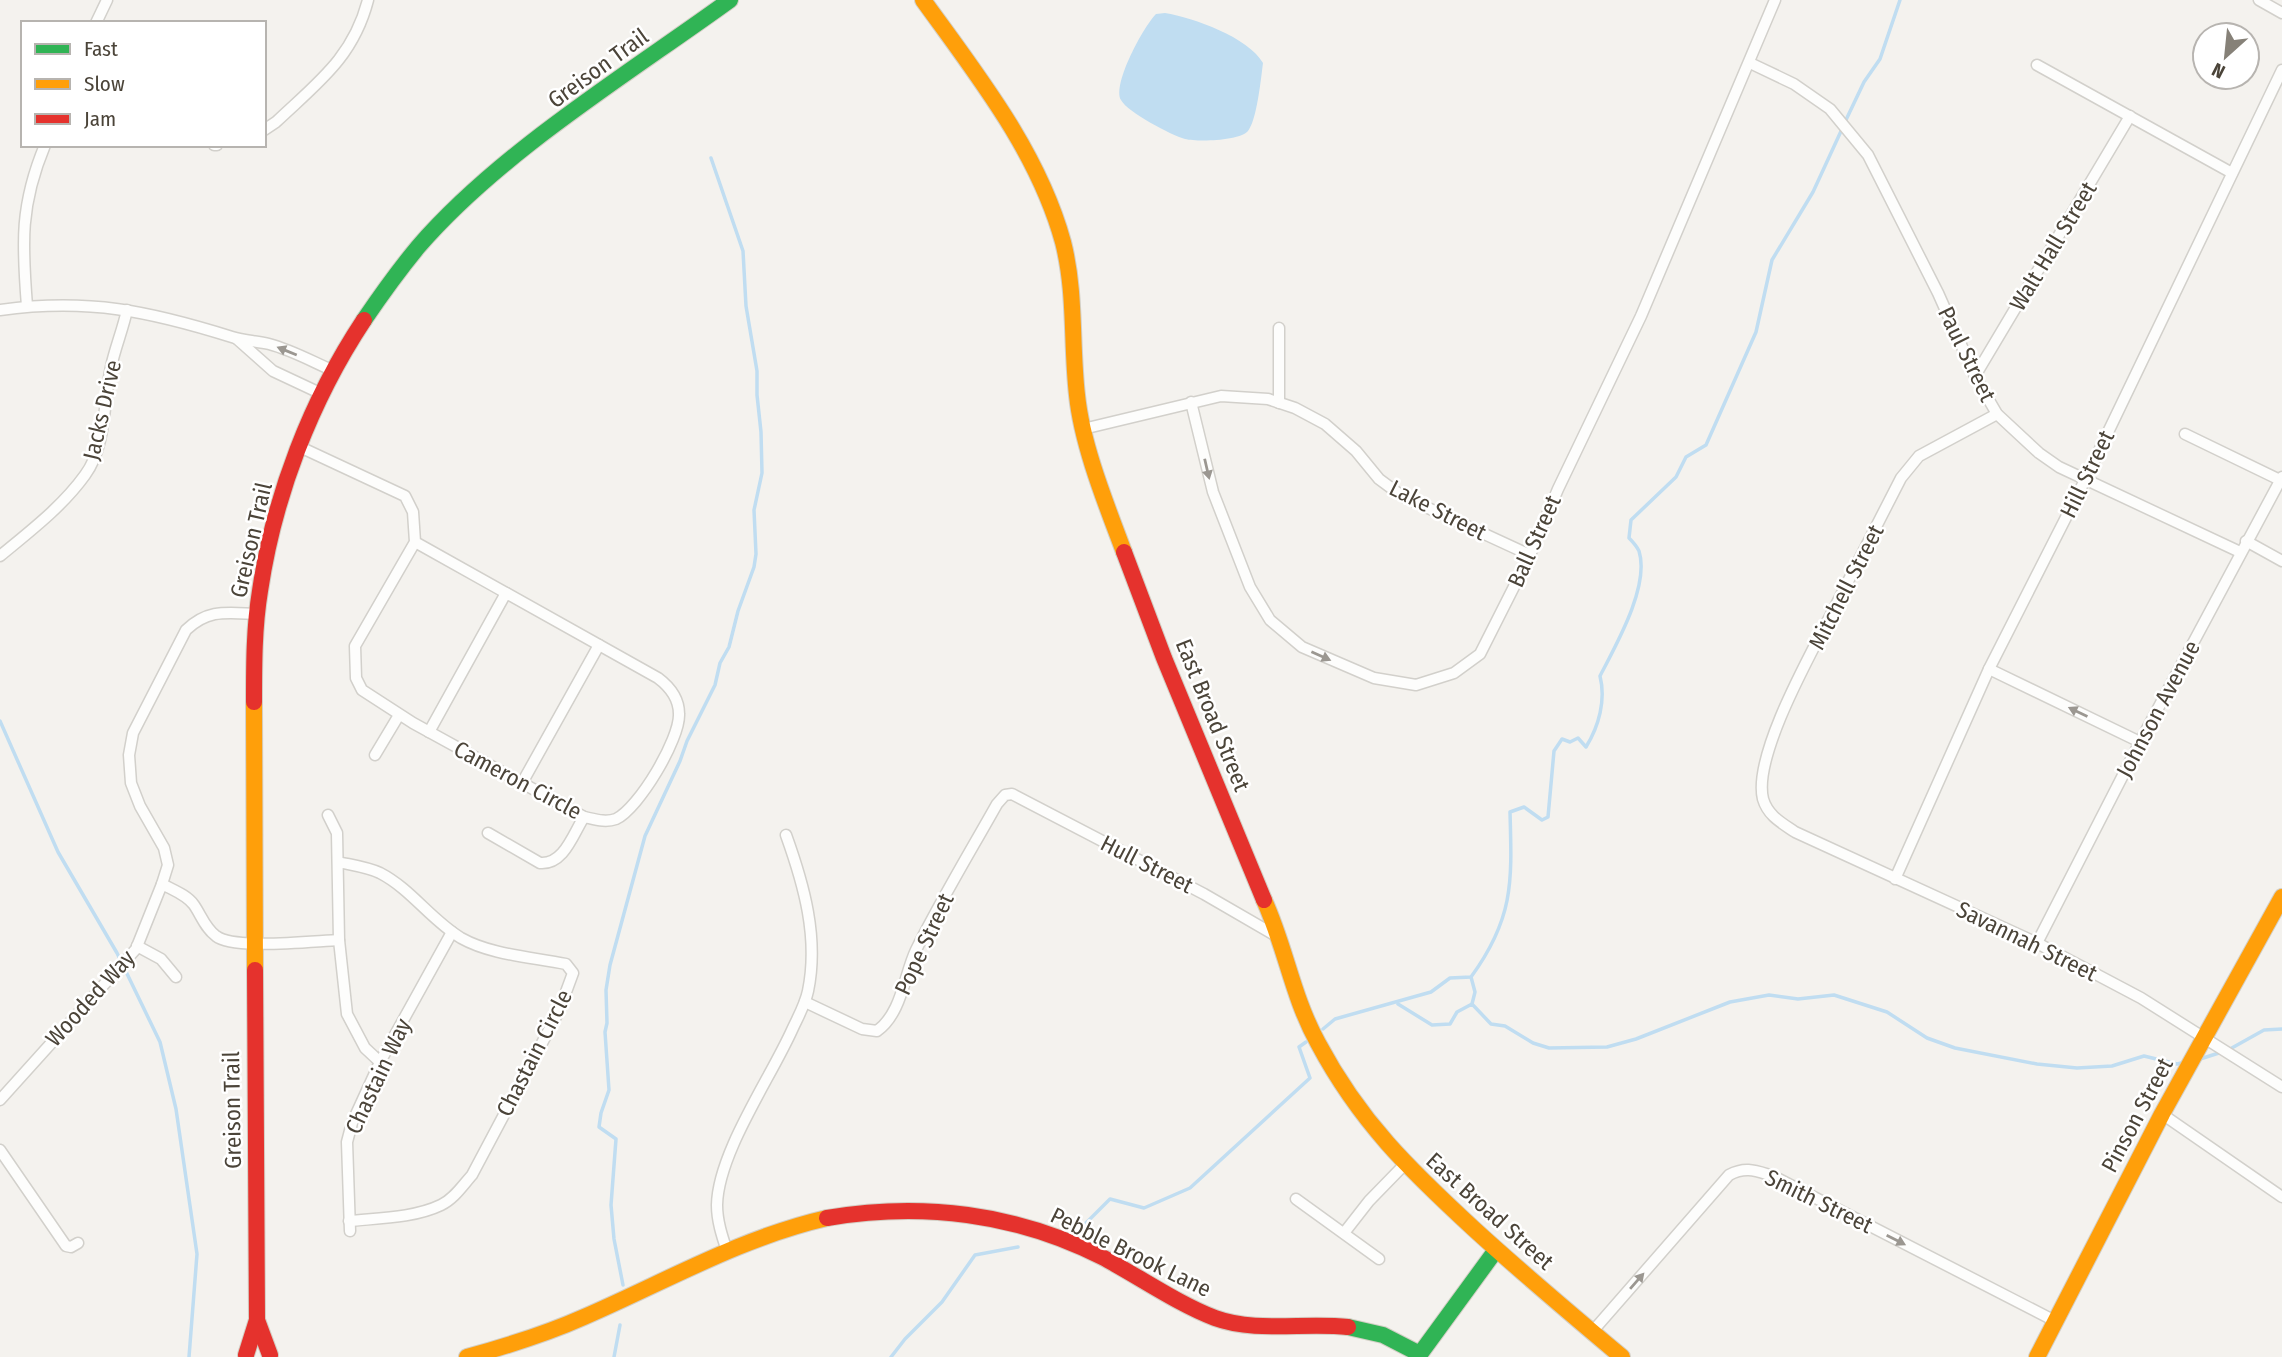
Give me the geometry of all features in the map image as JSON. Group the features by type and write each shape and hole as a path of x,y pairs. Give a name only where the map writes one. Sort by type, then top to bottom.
{"street":[{"path":"97,21 107,0"},
{"path":"266,129 338,63 356,36 368,0"},
{"name":"Greison Trail","path":"245,1356 257,1320 254,673 260,590 271,534 300,447 322,394 371,307 408,259 455,209 517,157 730,0"},
{"name":"East Broad Street","path":"923,0 1004,114 1049,196 1064,244 1072,284 1077,407 1083,429 1125,553 1196,737 1280,938 1293,989 1312,1035 1368,1122 1405,1164 1496,1250 1622,1357"},
{"name":"Ball Street","path":"1191,402 1213,492 1250,587 1270,620 1302,647 1374,678 1416,685 1454,673 1480,654 1530,555 1558,489 1641,316 1775,0"},
{"path":"2259,0 2282,13"},
{"name":"Paul Street","path":"1750,63 1794,85 1830,109 1868,155 1938,293 1975,376 1997,414 2039,453 2059,467 2240,552"},
{"path":"2037,65 2232,173"},
{"name":"Hill Street","path":"1895,878 1989,669 2086,478 2282,70"},
{"name":"Walt Hall Street","path":"1975,376 2130,116"},
{"path":"27,306 23,250 25,208 44,147"},
{"path":"0,310 64,304 127,310 195,325 237,339 269,344 334,371"},
{"name":"Jacks Drive","path":"0,556 54,511 87,473 104,424 111,367 127,310"},
{"path":"1279,328 1279,403"},
{"path":"237,339 273,371 322,394"},
{"name":"Lake Street","path":"1083,429 1221,396 1244,396 1279,403 1325,424 1356,451 1379,479 1402,496 1530,555"},
{"name":"Mitchell Street","path":"1767,808 1762,782 1765,764 1792,692 1901,478 1919,456 1997,414"},
{"path":"2185,434 2281,478"},
{"path":"300,447 405,496 413,513 415,542"},
{"name":"Johnson Avenue","path":"2038,943 2140,742 2281,478"},
{"path":"2246,541 2282,561"},
{"name":"Cameron Circle","path":"415,542 506,593 670,687 677,701 677,733 641,797 628,812 613,820 599,821 584,817 429,732 362,690 356,678 355,646 415,542"},
{"path":"429,732 506,593"},
{"name":"Wooded Way","path":"0,1100 138,946 167,865 164,848 140,806 131,782 129,755 133,733 186,630 195,621 209,614 258,614"},
{"path":"522,783 599,645"},
{"path":"1989,669 2140,742"},
{"path":"376,755 399,715"},
{"name":"Hull Street","path":"1012,793 1280,938"},
{"name":"Pope Street","path":"804,1002 862,1029 877,1031 882,1027 894,1010 915,953 938,908 997,804 1005,795 1012,793"},
{"name":"Savannah Street","path":"1767,808 1769,813 1795,832 2038,943 2141,998 2282,1087"},
{"path":"328,815 337,833 339,940 347,1014 365,1048 380,1062"},
{"path":"488,833 540,863 549,863 561,855 584,817"},
{"path":"727,1251 719,1226 717,1205 720,1180 734,1143 778,1061 804,1002 811,959 809,917 803,882 786,835"},
{"name":"Chastain Circle","path":"338,862 378,872 452,932 483,948 566,964 573,972 559,1011 472,1175 456,1194 442,1205 419,1212 350,1226"},
{"path":"162,884 193,903 216,937 241,944 339,940"},
{"name":"Pinson Street","path":"2038,1357 2161,1114 2282,899"},
{"name":"Chastain Way","path":"350,1226 347,1142 352,1123 380,1062 452,932"},
{"path":"138,946 161,958 176,977"},
{"path":"2161,1114 2282,1197"},
{"path":"0,1150 66,1246 71,1247 78,1243"},
{"path":"1344,1233 1369,1201 1405,1164"},
{"name":"Smith Street","path":"1592,1332 1729,1175 1749,1168 1773,1176 2055,1321"},
{"path":"1296,1199 1379,1259"},
{"name":"Pebble Brook Lane","path":"467,1357 498,1349 586,1317 727,1251 800,1224 834,1216 886,1210 941,1212 993,1218 1026,1226 1082,1247 1215,1318 1239,1325 1363,1329 1396,1341 1421,1356"},
{"path":"1421,1356 1496,1250"},
{"name":"Greison Trail","path":"257,1320 272,1356"},
{"path":"245,1356 254,1353 272,1356"}],"water":[{"path":"1165,13 1205,24 1233,37 1256,54 1263,63 1254,118 1248,131 1236,137 1218,140 1185,139 1140,117 1121,100 1121,82 1137,42 1156,14"}],"waterway":[{"path":"1845,122 1864,82 1880,59 1900,0"},
{"path":"1323,1029 1335,1019 1431,992 1450,978 1471,977 1485,956 1496,936 1507,899 1511,859 1510,812 1524,807 1542,820 1548,817 1554,751 1562,739 1570,742 1578,738 1586,747 1598,722 1602,703 1600,676 1630,615 1640,581 1639,551 1629,538 1631,520 1676,477 1686,457 1706,445 1756,332 1772,260 1813,192 1842,129"},
{"path":"623,1285 611,1205 616,1139 599,1127 609,1090 605,1032 606,990 610,965 645,836 715,685 756,554 754,510 762,473 757,371 746,306 743,251 711,158"},
{"path":"0,721 58,852 117,953 160,1042 176,1109 197,1254 189,1357"},
{"path":"1471,977 1475,992 1472,1004"},
{"path":"1398,1004 1432,1025 1450,1024 1457,1012 1472,1004 1491,1024 1505,1026 1533,1043 1549,1048 1607,1047 1636,1039 1730,1002 1769,995 1798,999 1834,995 1887,1012 1927,1038 1955,1048 2037,1064 2077,1068 2112,1066 2144,1056 2177,1064 2186,1062"},
{"path":"2230,1049 2264,1030 2282,1029"},
{"path":"1079,1230 1110,1199 1144,1208 1190,1188 1310,1078 1299,1047 1306,1042"},
{"path":"2197,1060 2222,1052"},
{"path":"891,1357 942,1302 975,1255 1018,1247"},
{"path":"614,1357 620,1325"}],"traffic: fast":[{"path":"364,320 418,247 487,179 566,116 730,0"},
{"path":"1348,1327 1383,1335 1420,1354 1496,1250"}],"traffic: slow":[{"path":"923,0 1004,115 1038,176 1052,209 1063,242 1070,280 1075,376 1084,434 1124,552"},
{"path":"254,702 255,970"},
{"path":"2037,1357 2162,1114 2282,897"},
{"path":"1264,900 1309,1025 1334,1071 1369,1121 1407,1165 1450,1207 1622,1357"},
{"path":"467,1357 555,1329 733,1249 827,1218"}],"traffic: jam":[{"path":"254,702 258,605 266,555 285,485 311,416 364,320"},
{"path":"1124,552 1164,658 1264,900"},
{"path":"246,1355 257,1320 255,970"},
{"path":"827,1218 898,1211 968,1215 1002,1221 1036,1230 1102,1257 1172,1298 1215,1318 1247,1325 1348,1327"},
{"path":"257,1320 270,1355"}]}
